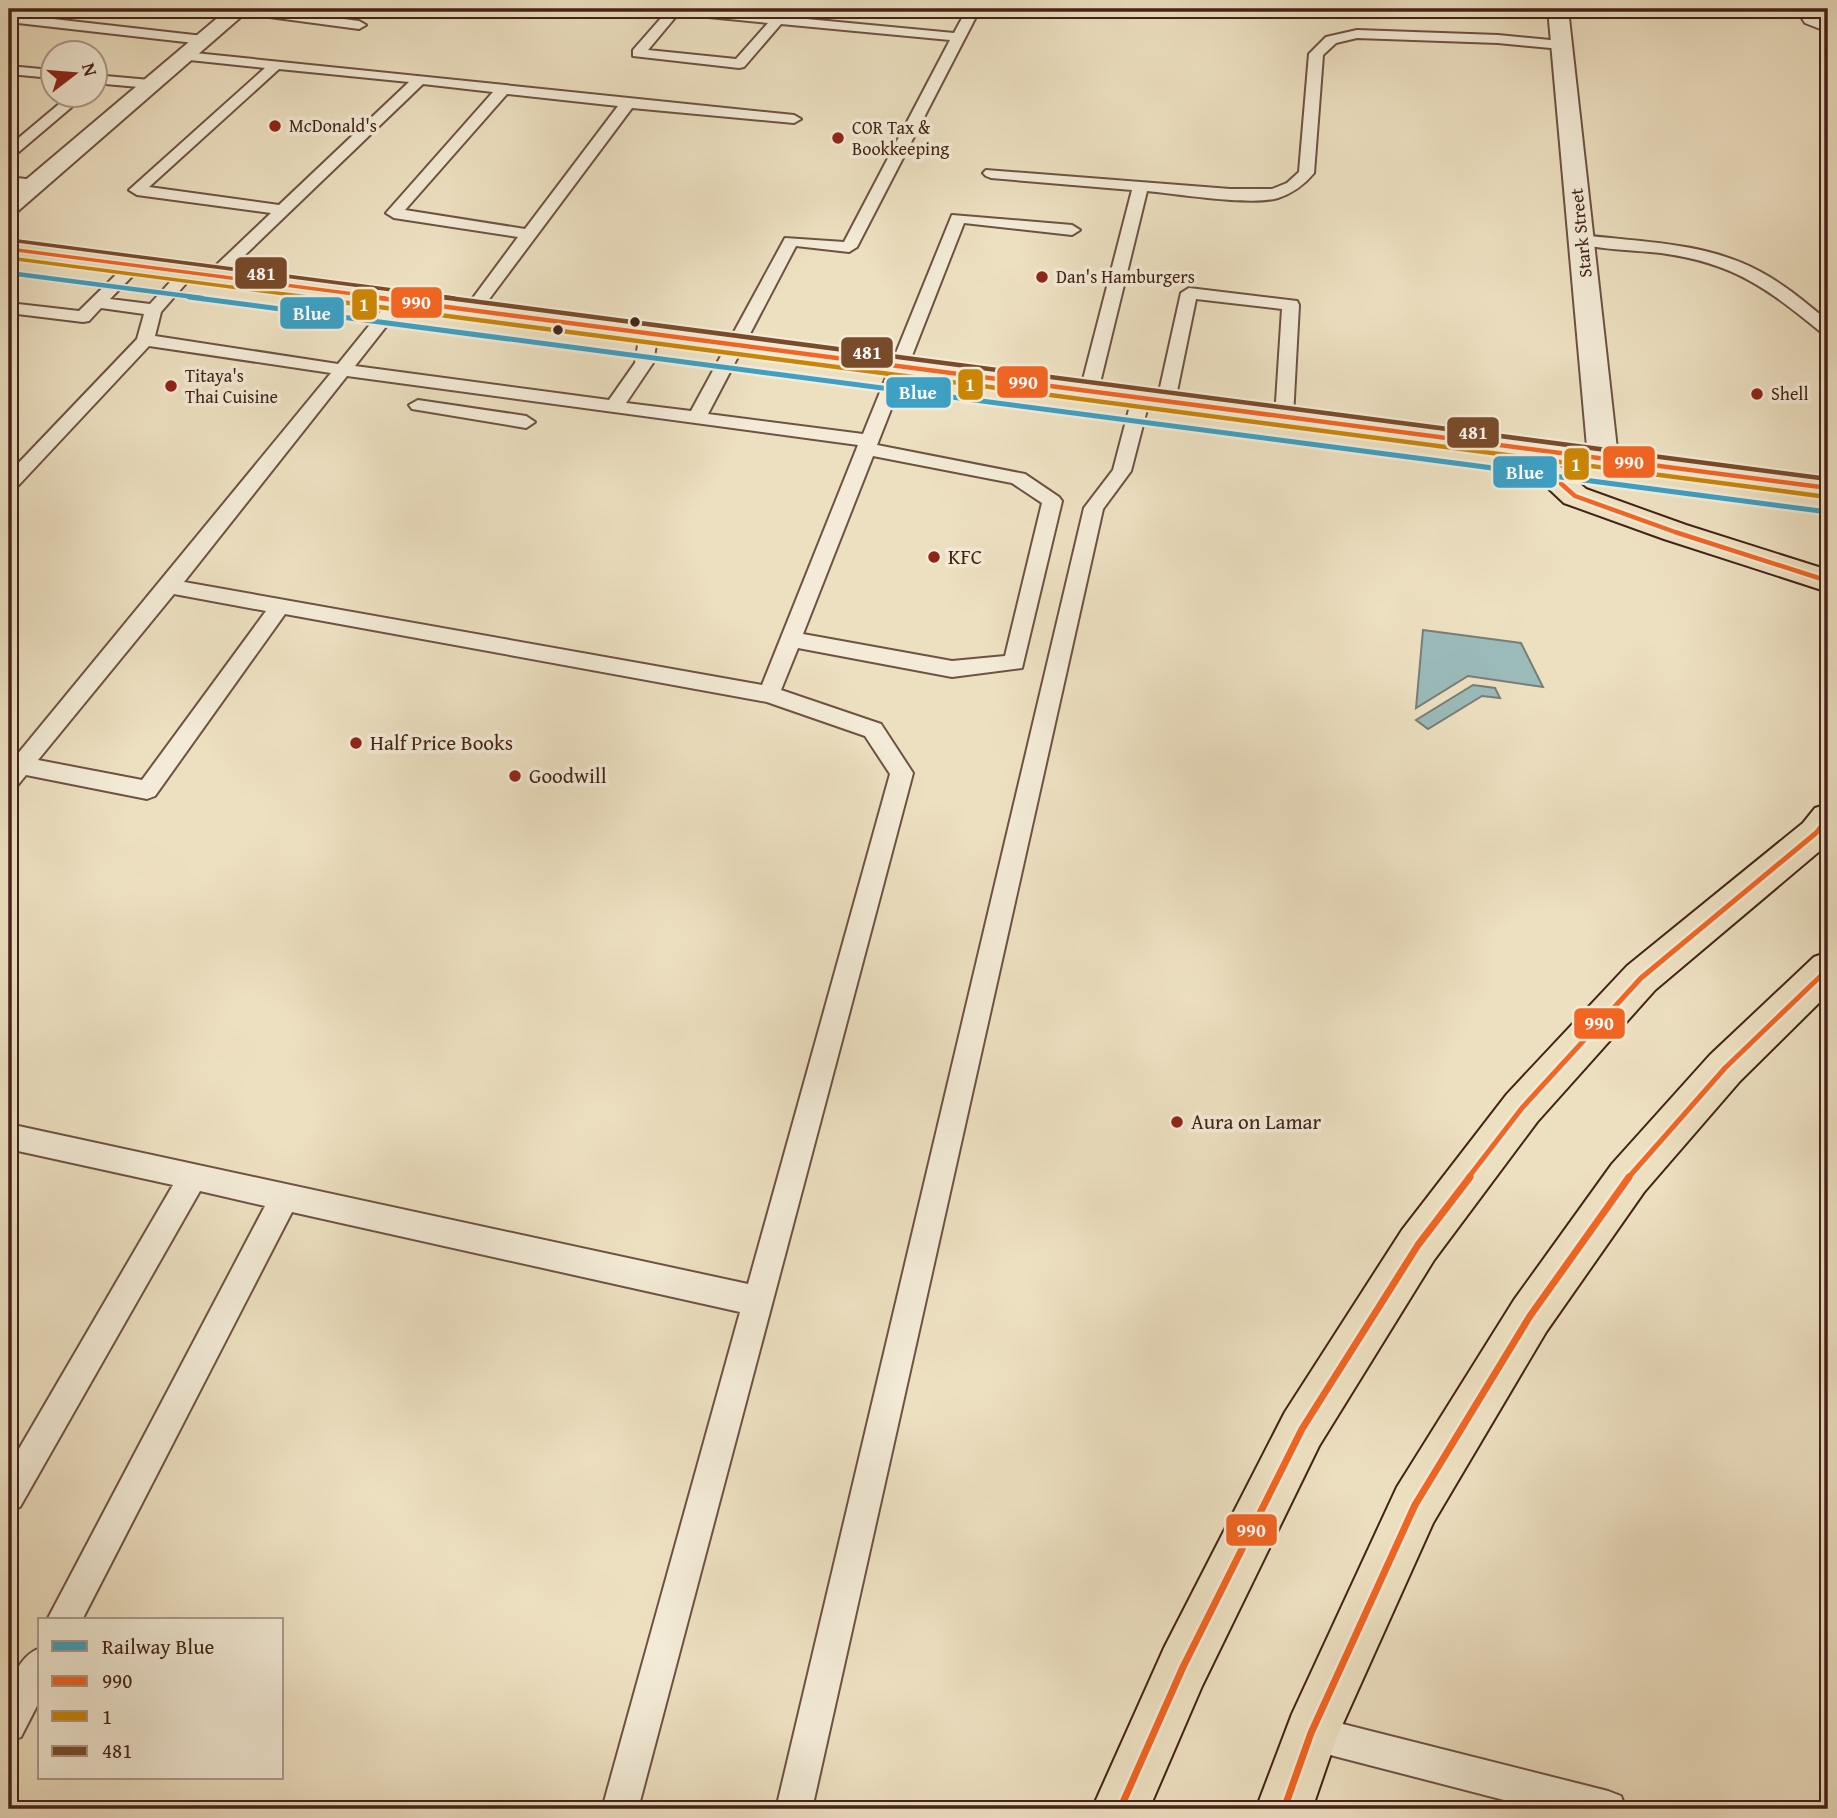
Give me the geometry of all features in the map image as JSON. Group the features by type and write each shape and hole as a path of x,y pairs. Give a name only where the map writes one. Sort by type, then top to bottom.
{"main road":[{"path":"9,248 1828,488"},
{"path":"1524,449 1574,496 1828,581"},
{"path":"1120,1809 1183,1667 1302,1429 1418,1245 1522,1108 1641,978 1816,833 1828,818"},
{"path":"1284,1809 1311,1733 1415,1505 1530,1316 1628,1178 1725,1068 1828,969"}],"street":[{"name":"Stark Street","path":"1558,9 1603,458"},
{"path":"9,206 237,11"}],"lane":[{"path":"180,9 237,11 359,25"},
{"path":"665,9 958,37"},
{"path":"675,9 638,53 739,64 778,19"},
{"path":"697,418 791,241 849,247 973,9"},
{"path":"1802,9 1810,20 1828,27"},
{"path":"9,18 203,40"},
{"path":"991,173 1230,194 1274,194 1292,186 1306,173 1316,54 1331,40 1357,34 1498,39 1561,46"},
{"path":"185,55 794,119"},
{"path":"275,66 137,190 283,210"},
{"path":"9,70 38,73"},
{"path":"9,484 145,340 153,310 283,210 420,79"},
{"path":"108,81 150,84"},
{"path":"503,89 394,213 529,234"},
{"path":"472,310 628,103"},
{"path":"9,153 63,108"},
{"path":"9,182 34,185"},
{"path":"1089,391 1141,186"},
{"path":"769,695 958,218 1072,230"},
{"path":"1581,240 1693,255 1739,267 1777,289 1828,329"},
{"path":"9,308 83,317 135,265"},
{"path":"793,1809 1094,508 1122,471 1153,400 1189,293 1290,305 1284,417"},
{"path":"13,769 169,586 399,300"},
{"path":"98,303 153,310"},
{"path":"614,407 644,363 649,333"},
{"path":"145,340 342,370 697,418 868,445 1018,478 1052,501 1014,663 952,669 790,639"},
{"path":"418,405 526,422"},
{"path":"169,586 769,695 873,730 902,773 620,1809"},
{"path":"13,769 147,790 280,606"},
{"path":"9,1136 758,1301"},
{"path":"9,1496 193,1176"},
{"path":"65,1618 285,1196"},
{"path":"9,1725 38,1669"},
{"path":"1311,1733 1608,1809"}],"water":[{"path":"1423,630 1521,643 1543,687 1468,676 1416,708"},
{"path":"1473,685 1495,688 1500,698 1482,696 1428,729 1416,720"}],"rail line":[{"name":"Blue","path":"9,273 1828,512"}],"transit line":[{"name":"481","path":"10,240 1828,479"},
{"name":"990","path":"9,249 1828,488"},
{"name":"1","path":"9,258 1827,497"},
{"name":"990","path":"1557,480 1575,496 1675,532 1828,581"},
{"name":"990","path":"1120,1809 1183,1667 1302,1429 1418,1245 1522,1108 1641,978 1816,833 1828,818"},
{"name":"990","path":"1284,1809 1311,1733 1415,1505 1530,1316 1628,1178 1725,1068 1828,969"}],"place":[{"name":"McDonald's","path":"275,126"},
{"name":"COR Tax & Bookkeeping","path":"838,138"},
{"name":"Dan's Hamburgers","path":"1042,277"},
{"name":"Titaya's Thai Cuisine","path":"171,386"},
{"name":"Shell","path":"1757,394"},
{"name":"KFC","path":"934,557"},
{"name":"Half Price Books","path":"356,743"},
{"name":"Goodwill","path":"515,776"},
{"name":"Aura on Lamar","path":"1177,1122"}]}
